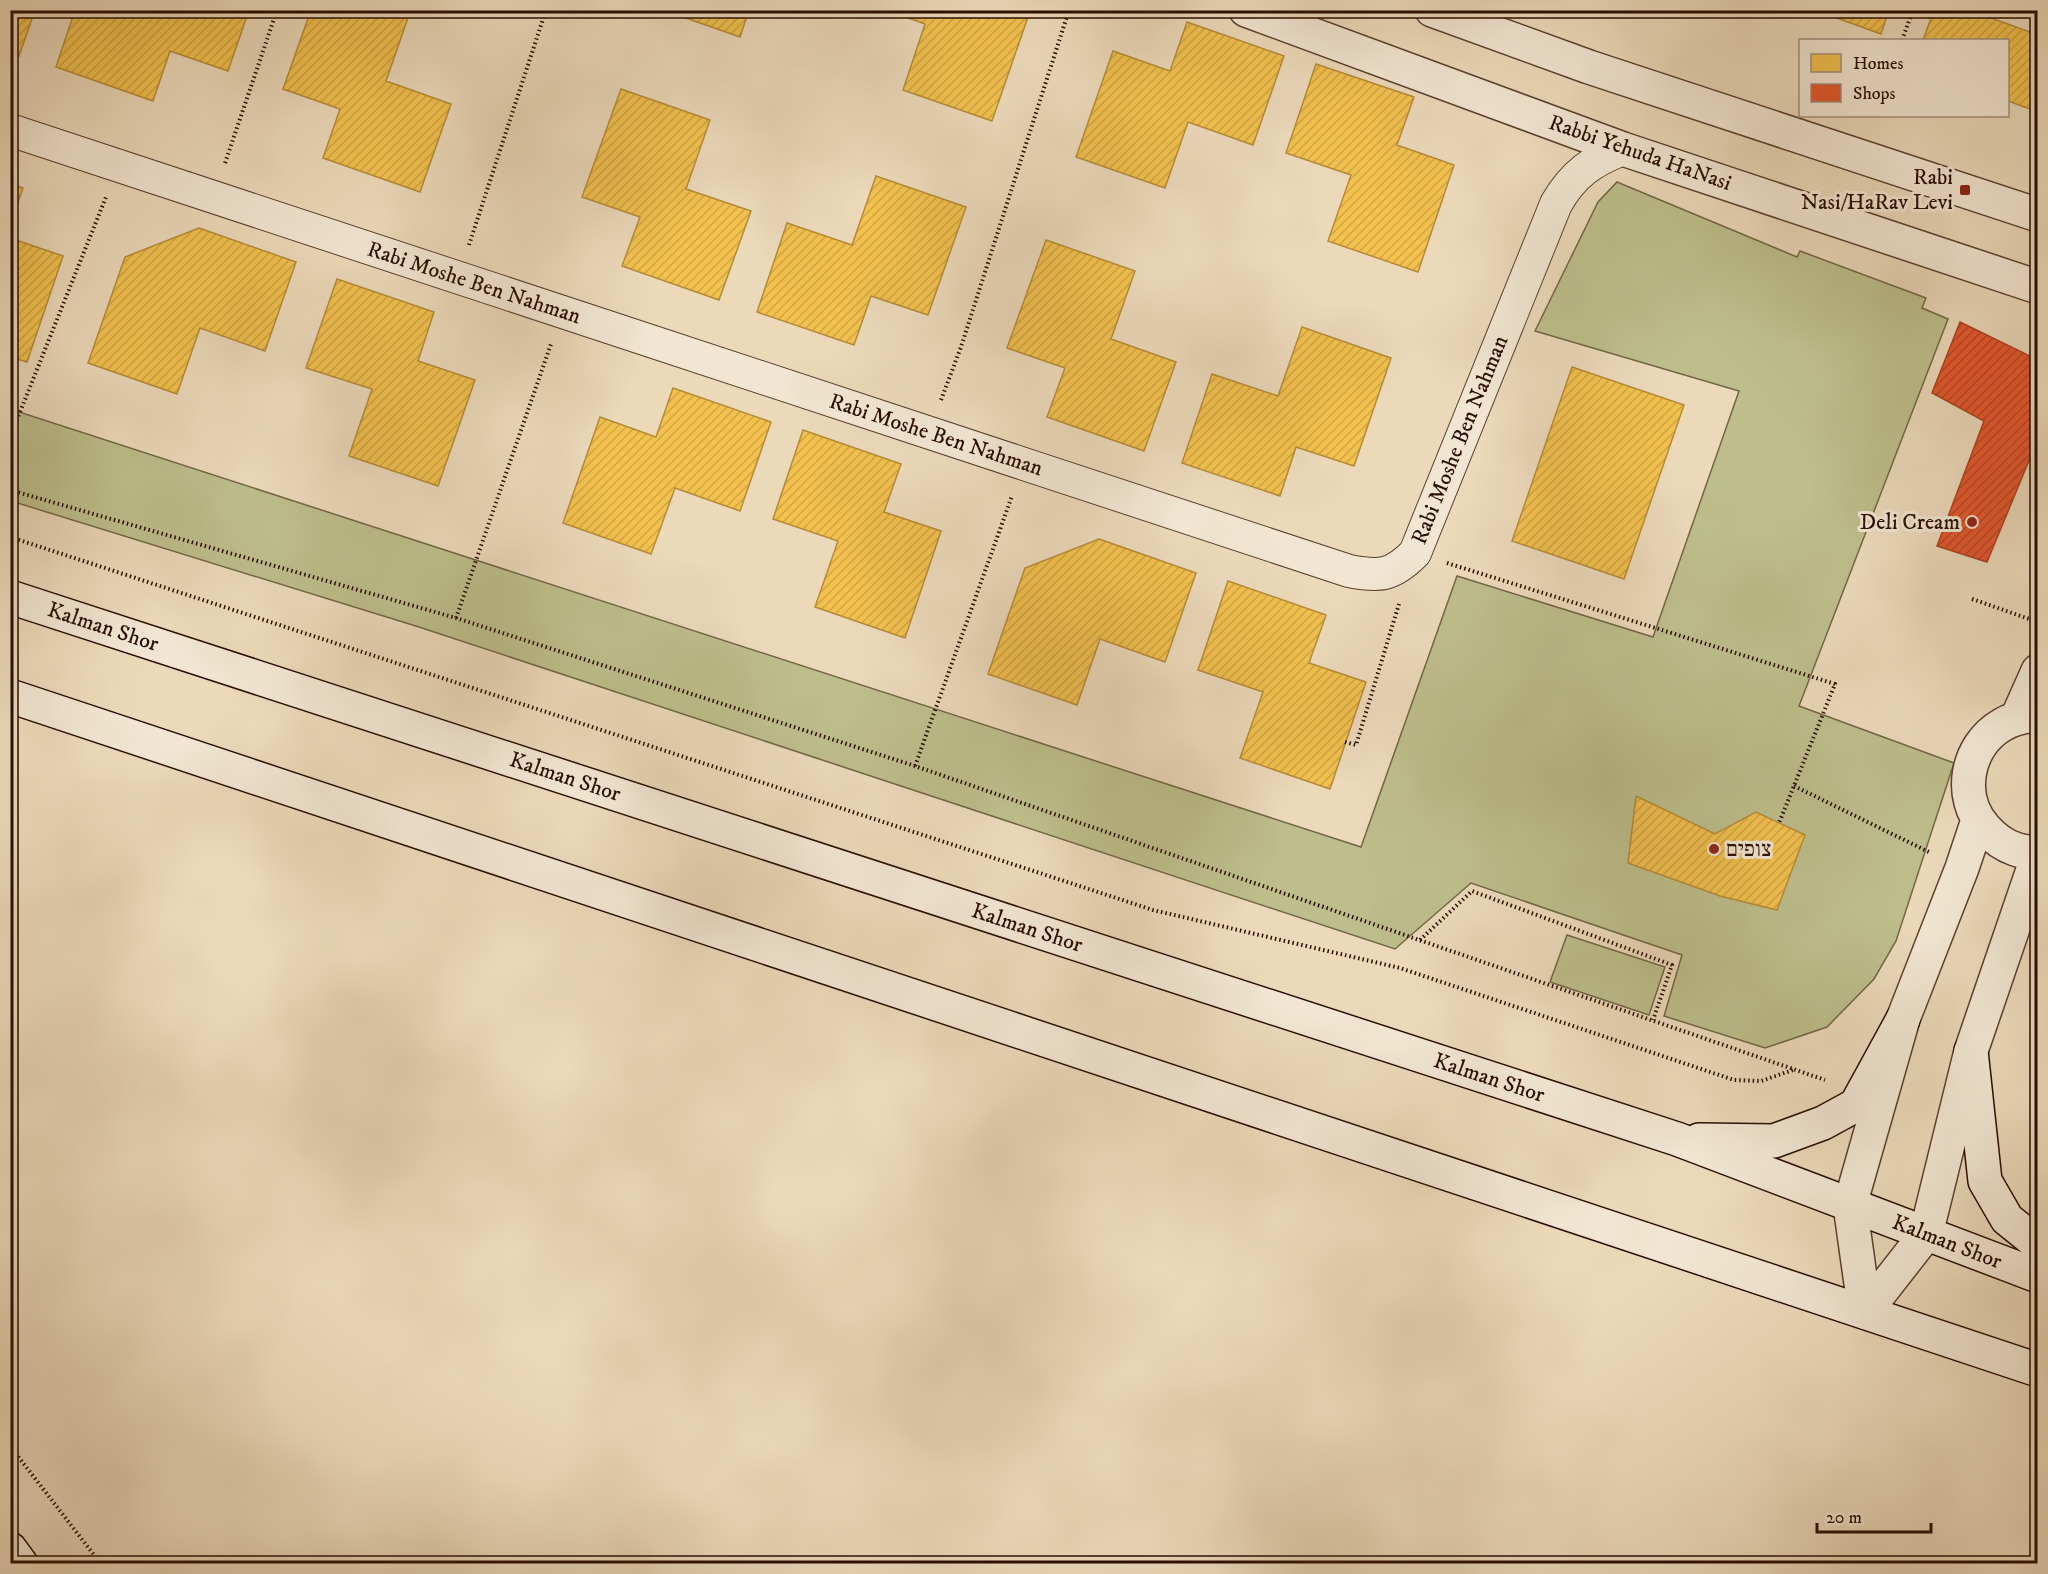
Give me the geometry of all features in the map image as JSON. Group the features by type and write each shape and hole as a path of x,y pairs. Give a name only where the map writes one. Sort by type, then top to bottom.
{"main road":[{"name":"Rabbi Yehuda HaNasi","path":"1246,10 1623,149 2037,287"},
{"path":"1432,10 1589,67 2037,215"},
{"name":"Kalman Shor","path":"10,597 1677,1139 2037,1276"},
{"path":"1865,1312 1926,1234 1971,1051 2037,854 2015,849 1994,838 1978,820 1970,801 1968,780 1972,760 1990,733 2003,724 2027,717 2037,671"},
{"path":"10,696 2037,1370"},
{"path":"1865,1312 1850,1205 1903,1019 1962,868 1978,820"},
{"path":"1677,1139 1774,1140 1823,1123 1856,1105 1903,1019"},
{"path":"1971,1051 1985,1181 2007,1219 2037,1244"},
{"path":"10,1549 21,1563"}],"street":[{"name":"Rabi Moshe Ben Nahman","path":"10,130 1349,572 1368,575 1386,573 1402,566 1415,553 1556,204 1566,186 1600,158 1623,149"}],"path":[{"path":"213,196 277,10"},
{"path":"459,278 546,10"},
{"path":"928,433 961,347 1069,10"},
{"path":"1902,39 1913,10"},
{"path":"10,437 118,165"},
{"path":"456,618 562,312"},
{"path":"915,766 1023,464"},
{"path":"10,490 456,618 915,766 1834,1083 1856,1105"},
{"path":"10,537 1153,909 1400,968 1734,1080 1761,1082 1794,1069"},
{"path":"1345,742 1356,745 1415,553 1835,684 1779,823"},
{"path":"1972,599 2037,622"},
{"path":"1794,786 1962,868"},
{"path":"1420,940 1472,891 1672,965 1653,1020"},
{"path":"10,1446 101,1563"}],"green space":[{"path":"1617,182 1797,257 1800,251 1926,298 1922,308 1948,319 1799,706 1954,763 1896,941 1874,979 1827,1027 1765,1048 1664,1016 1682,955 1471,883 1395,949 419,627 11,501 10,409 1361,847 1457,576 1653,637 1739,391 1535,331 1598,202"},
{"path":"1567,935 1665,967 1649,1015 1550,982"}],"building: Homes":[{"path":"10,10 35,10 19,56 10,53"},
{"path":"75,10 249,10 228,71 170,51 153,101 56,67"},
{"path":"311,10 406,10 410,12 386,81 451,104 420,192 323,158 340,109 283,89"},
{"path":"663,10 749,10 740,37"},
{"path":"886,10 1018,10 1029,14 992,121 903,90 925,24"},
{"path":"1820,10 1889,10 1881,34 1820,12"},
{"path":"1934,10 1969,10 2038,35 2038,112 2009,101 2009,39 1923,39"},
{"path":"1187,22 1284,56 1253,145 1188,122 1165,188 1076,157 1113,51 1170,71"},
{"path":"1316,64 1414,97 1397,145 1454,165 1418,272 1328,241 1351,175 1286,153"},
{"path":"621,89 710,120 686,189 751,211 719,300 622,266 640,217 582,197"},
{"path":"876,176 966,207 928,315 871,296 854,345 757,312 787,223 852,245"},
{"path":"10,183 23,188 10,225"},
{"path":"199,228 296,262 265,351 200,328 177,394 88,363 125,257"},
{"path":"10,238 63,256 27,362 10,357"},
{"path":"1046,240 1135,271 1111,339 1176,362 1144,451 1047,417 1065,368 1007,348"},
{"path":"337,279 434,312 418,361 475,380 438,486 349,456 372,389 306,368"},
{"path":"1302,327 1391,358 1354,466 1296,447 1280,496 1182,463 1212,374 1278,396"},
{"path":"1572,367 1684,405 1624,579 1512,541"},
{"path":"673,388 771,422 740,511 675,488 651,554 563,523 600,417 656,437"},
{"path":"803,430 901,464 884,512 941,531 905,638 815,607 838,541 773,519"},
{"path":"1099,539 1196,573 1165,662 1100,639 1077,705 988,674 1025,568"},
{"path":"1228,581 1326,615 1309,663 1366,682 1330,789 1240,758 1263,692 1198,670"},
{"name":"צופים","path":"1636,796 1715,834 1756,812 1805,835 1777,910 1720,896 1628,863"}],"building: Shops":[{"path":"1960,322 2038,362 2038,439 1987,562 1937,546 1984,421 1932,393"}],"place":[{"name":"Rabi Nasi/HaRav Levi","path":"1965,190"},
{"name":"Deli Cream","path":"1972,522"},
{"name":"צופים","path":"1714,849"}]}
